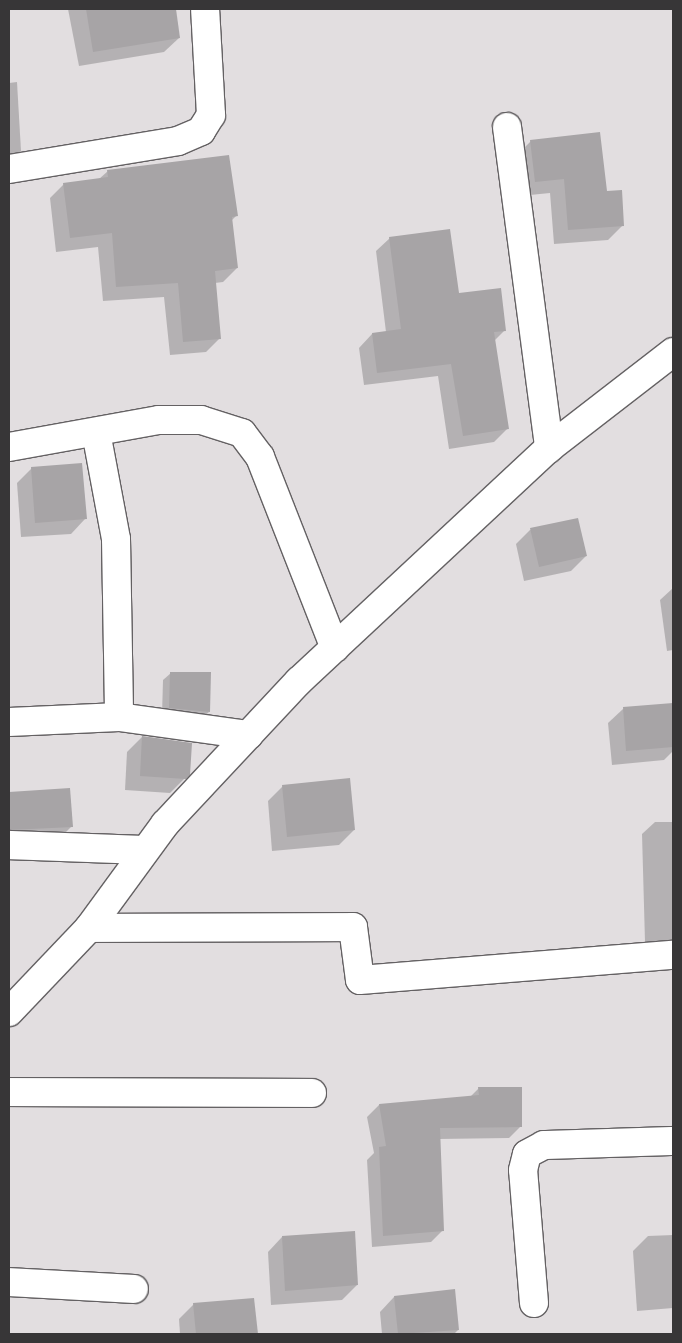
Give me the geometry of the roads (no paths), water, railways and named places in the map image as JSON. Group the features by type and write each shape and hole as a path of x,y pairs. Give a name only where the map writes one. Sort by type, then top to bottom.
{"street":[{"path":"9,169 178,141 201,131 211,115 205,9"},
{"path":"507,128 549,448"},
{"path":"9,1012 89,928 142,850 249,735 335,648 549,448 673,352"},
{"path":"9,447 160,420 201,420 242,434 260,456 335,648"},
{"path":"96,432 116,539 118,717"},
{"path":"9,722 118,717 249,735"},
{"path":"9,845 142,850"},
{"path":"89,928 354,927 360,980 673,955"},
{"path":"9,1092 312,1093"},
{"path":"534,1303 523,1170 527,1154 544,1145 673,1141"},
{"path":"9,1282 134,1288"}]}
